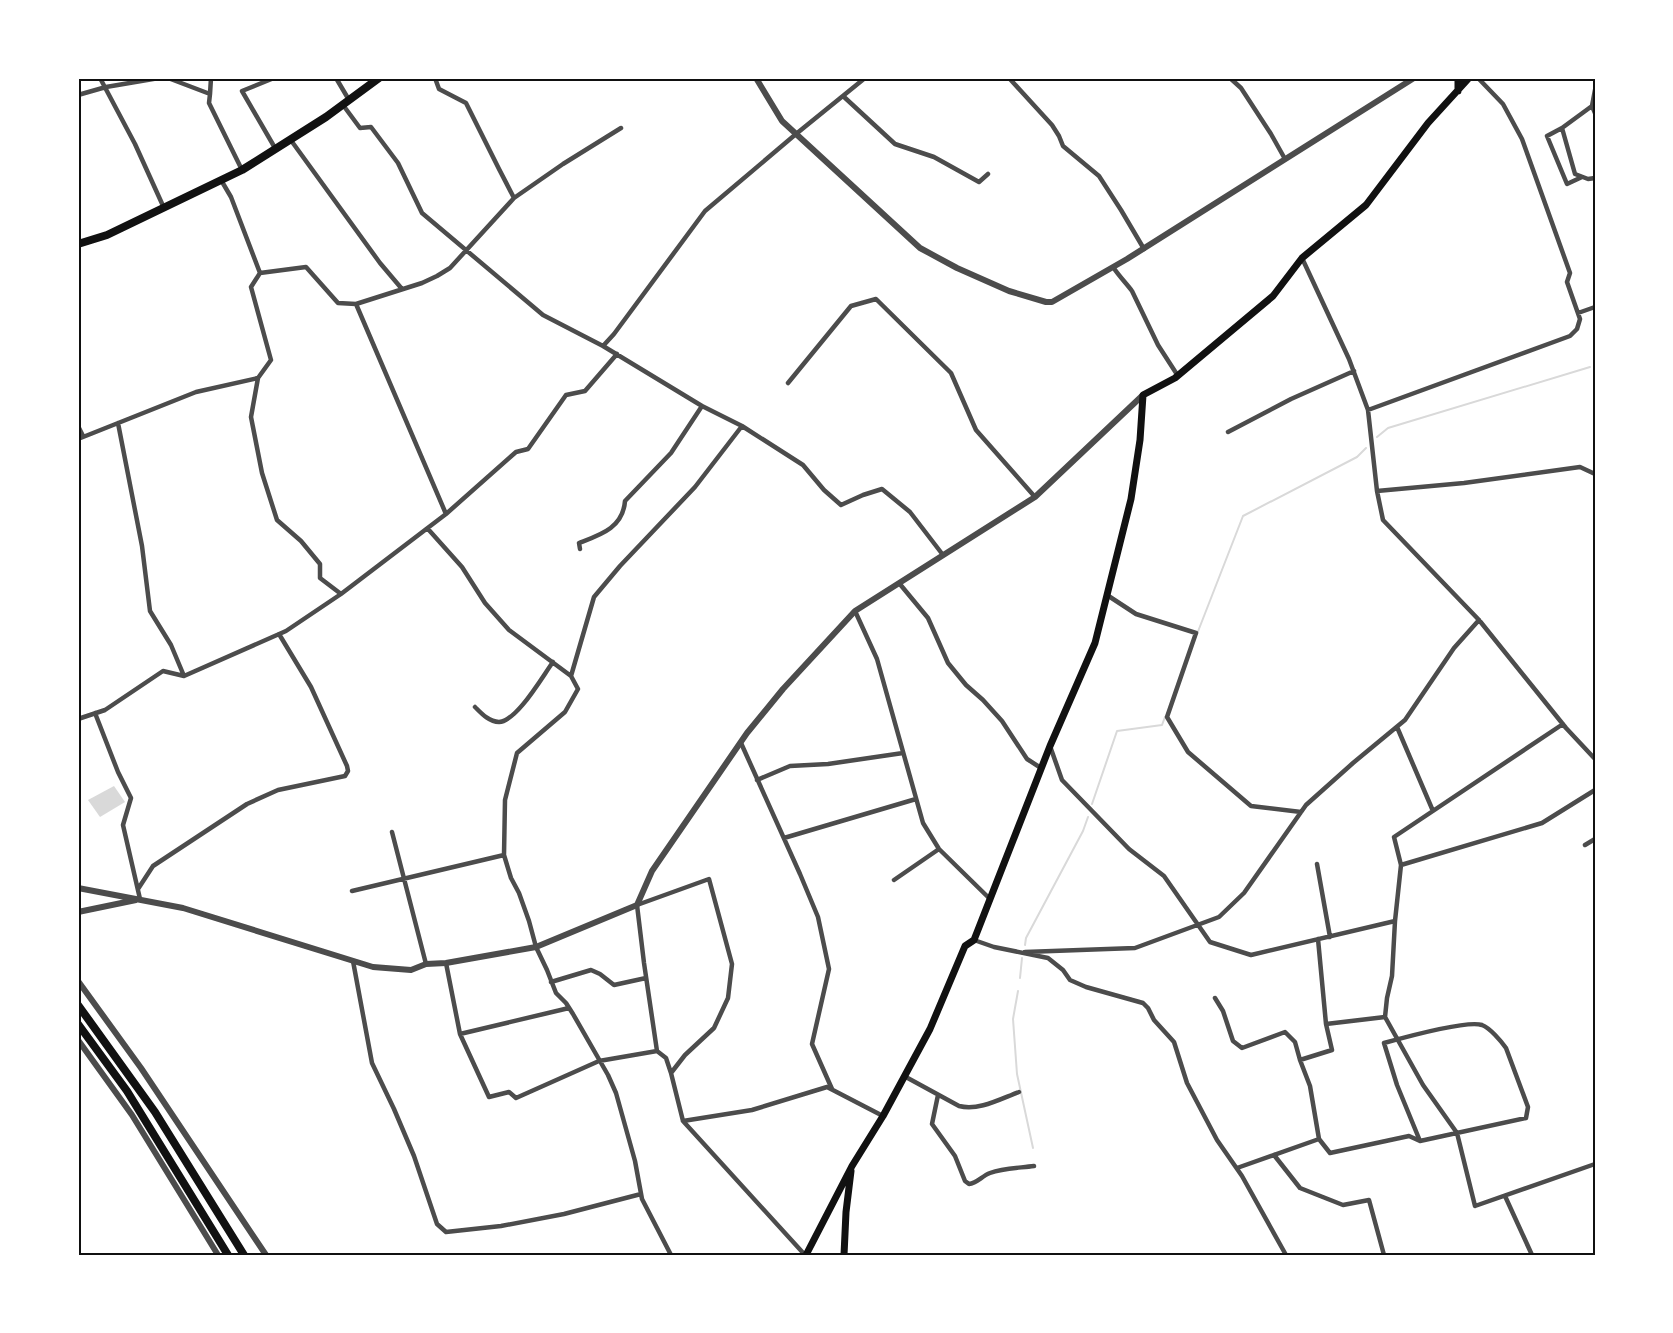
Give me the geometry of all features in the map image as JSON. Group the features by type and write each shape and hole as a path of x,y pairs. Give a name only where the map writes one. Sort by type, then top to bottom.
{"main road":[{"path":"78,244 107,235 242,170 379,78"},
{"path":"1458,78 1458,91"},
{"path":"806,1255 852,1166 883,1116 930,1029 965,946 974,940 1041,768 1095,643 1131,499 1140,440 1143,395 1178,376 1273,296 1302,258 1366,205 1428,123 1469,78"},
{"path":"78,1005 155,1112 244,1255"},
{"path":"78,1024 127,1091 228,1255"},
{"path":"844,1255 846,1212 852,1166"}],"street":[{"path":"100,78 135,144 164,208"},
{"path":"78,95 106,87 159,78"},
{"path":"168,78 210,94"},
{"path":"211,78 209,103 242,170"},
{"path":"274,78 242,91 275,148"},
{"path":"336,78 360,128 371,127 398,163 422,213 543,315 617,354 803,465 841,505 882,489 910,512 943,555"},
{"path":"435,78 439,89 466,103 514,198"},
{"path":"756,78 782,121 920,248 957,268 1010,291 1040,301 1052,302 1144,249 1414,78"},
{"path":"603,346 705,211 865,78"},
{"path":"1009,78 1052,125 1063,146 1100,177 1144,249"},
{"path":"1230,78 1241,88 1285,159"},
{"path":"1368,410 1570,336 1577,330 1580,319 1567,282 1570,273 1522,139 1503,104 1478,78"},
{"path":"1595,90 1592,106 1595,113"},
{"path":"843,96 896,144 934,157 979,182 988,174"},
{"path":"1582,177 1567,184 1547,136 1592,106"},
{"path":"341,594 320,578 320,564 277,520 262,473 251,417 258,378 271,360 251,287 260,273 306,267 338,303 356,304 437,276 450,268 514,198 621,128"},
{"path":"1562,128 1575,174 1588,179 1595,178"},
{"path":"290,139 402,289"},
{"path":"221,180 231,197 260,273"},
{"path":"1302,258 1354,371 1368,410 1377,492 1383,520 1479,620 1563,724 1595,759"},
{"path":"1113,267 1132,291 1158,345 1178,376"},
{"path":"788,383 851,306 876,299 951,373 976,430 1035,497"},
{"path":"356,304 446,514"},
{"path":"1578,313 1595,307"},
{"path":"78,719 105,710 164,671 184,676 286,631 341,594 428,529 516,452 528,449 566,395 585,391 617,354"},
{"path":"1228,432 1291,399 1354,371"},
{"path":"78,426 81,438 196,392 258,378"},
{"path":"806,1255 683,1121 666,1058 657,1051 637,904 652,871 741,743 783,689 855,611 1035,497 1143,395"},
{"path":"580,549 579,543 608,532 624,512 625,501 671,453 702,406"},
{"path":"118,423 142,546 150,611 171,645 184,676"},
{"path":"571,676 594,597 620,566 695,487 741,426"},
{"path":"1377,492 1580,467 1595,474"},
{"path":"428,529 462,567 485,603 509,630 571,676 578,688 566,712 517,753 505,800 504,855 529,921 536,947 556,993 569,1008 616,1093 635,1161 642,1199 671,1255"},
{"path":"899,583 928,618 948,663 966,685 1002,720 1027,759 1041,768"},
{"path":"1107,595 1136,614 1196,633 1167,717 1188,752 1251,806 1301,812"},
{"path":"855,611 877,659 923,823 939,849 990,899"},
{"path":"1025,952 1135,948 1219,918 1244,893 1305,806 1405,720 1454,648 1479,620"},
{"path":"138,889 153,866 247,804 278,790 345,776 348,771 311,687 279,634"},
{"path":"475,707 490,720 498,722 509,719 517,712 553,662"},
{"path":"95,713 131,798 123,825 140,899"},
{"path":"1563,724 1394,837 1401,866 1392,976 1385,1017 1424,1085 1457,1133 1475,1206 1595,1164"},
{"path":"1397,727 1433,811"},
{"path":"741,743 818,917 829,969 812,1044 832,1090"},
{"path":"1050,746 1062,780 1129,849 1164,876 1210,942 1251,955 1395,921"},
{"path":"758,780 790,766 828,764 903,753"},
{"path":"1401,866 1542,823 1595,790"},
{"path":"784,838 915,799"},
{"path":"392,832 426,964"},
{"path":"1585,845 1595,839"},
{"path":"894,880 939,849"},
{"path":"352,891 504,855"},
{"path":"1317,864 1330,936"},
{"path":"78,888 183,908 373,967 411,970 426,964 446,963 536,947 637,904 709,879 732,964 728,998 714,1028 685,1055 671,1073"},
{"path":"78,912 140,899"},
{"path":"1300,1060 1332,1050 1326,1024 1318,939"},
{"path":"974,940 994,947 1048,958 1063,970 1070,980 1086,987 1143,1003 1148,1008 1154,1020 1174,1042 1187,1083 1217,1140 1237,1168 1286,1255"},
{"path":"354,960 372,1063 414,1156 437,1224 446,1232 501,1226 564,1214 641,1194"},
{"path":"446,963 460,1034 489,1097 509,1092 516,1098 599,1061 657,1051"},
{"path":"551,982 591,970 614,985 646,978"},
{"path":"78,981 141,1068 266,1255"},
{"path":"1215,998 1223,1011 1233,1041 1242,1048 1285,1032 1295,1042 1310,1086 1319,1139 1330,1153 1409,1136 1420,1142 1526,1118 1528,1107 1506,1048 1501,1040 1482,1025 1462,1025 1384,1043 1397,1085 1420,1142"},
{"path":"460,1034 569,1008"},
{"path":"1326,1024 1385,1017"},
{"path":"78,1041 132,1115 218,1255"},
{"path":"904,1076 959,1106 968,1108 979,1107 1018,1092"},
{"path":"683,1121 752,1110 827,1087 883,1116"},
{"path":"938,1095 932,1124 951,1149 965,1181 969,1184 1000,1170 1034,1166"},
{"path":"1237,1168 1319,1139"},
{"path":"1274,1155 1300,1188 1343,1205 1369,1200 1384,1255"},
{"path":"1505,1196 1532,1255"}],"shaded area":[{"path":"114,786 125,802 100,817 88,800"}],"waterway":[{"path":"1377,437 1388,428 1590,367"},
{"path":"1197,634 1243,516 1357,457 1366,448"},
{"path":"1092,804 1117,731 1162,725 1165,717"},
{"path":"1025,945 1026,938 1083,831 1088,817"},
{"path":"1020,978 1022,958"},
{"path":"1018,991 1013,1019 1017,1074 1033,1148"}]}
